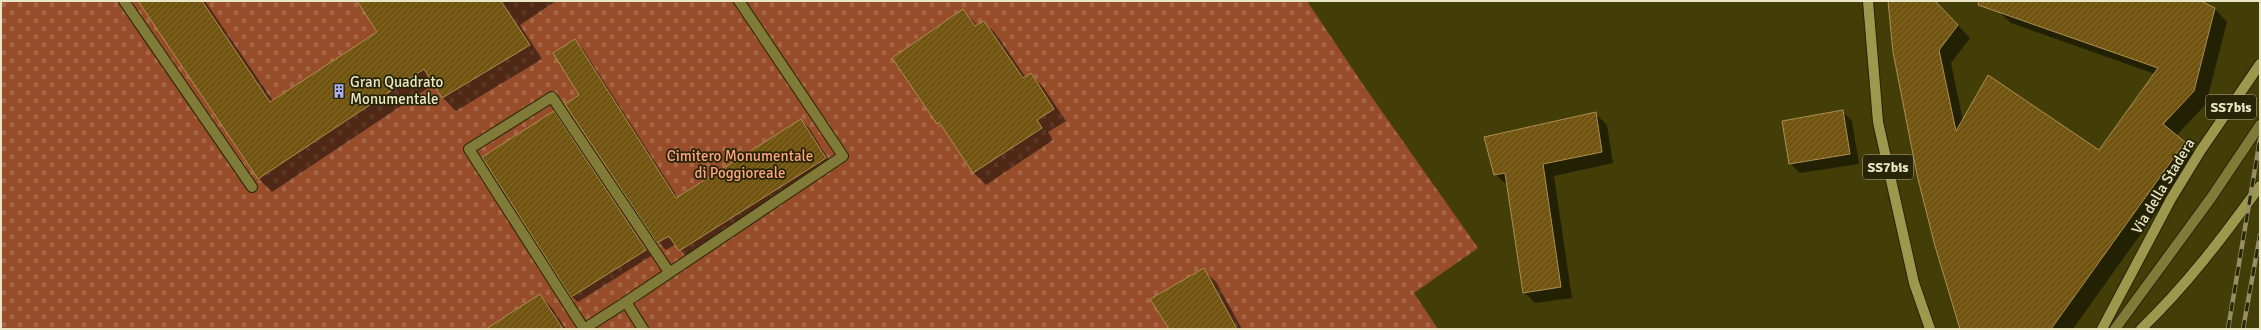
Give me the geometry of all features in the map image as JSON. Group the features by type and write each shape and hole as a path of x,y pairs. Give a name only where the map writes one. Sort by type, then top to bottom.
{"main road":[{"name":"SS7bis","path":"1868,1 1878,122 1914,283 1930,329"},
{"name":"Via della Stadera","path":"2102,329 2170,199 2201,150 2260,64"},
{"path":"2141,329 2169,301 2216,248 2260,186"}],"street":[{"path":"124,1 252,187"},
{"path":"669,272 552,97 469,149 584,329 669,272 752,210 843,156 739,1"},
{"path":"2115,329 2211,198 2260,125"},
{"path":"626,302 642,329"}],"green space":[{"name":"Cimitero Monumentale di Poggioreale","path":"1,1 1307,1 1364,86 1478,248 1414,293 1438,329 1,329"}],"building":[{"name":"Gran Quadrato Monumentale","path":"138,1 202,1 270,102 377,32 357,1 501,1 530,45 442,98 424,69 258,179"},
{"path":"1888,1 1935,1 1958,25 1939,50 1956,131 1988,75 2099,150 2158,68 1978,5 1979,1 2201,1 2215,8 2194,91 2163,124 2185,142 2051,329 1960,329 1935,246 1917,175 1893,52"},
{"path":"963,9 975,26 984,21 1023,78 1031,73 1054,109 1037,120 1042,128 973,173 939,122 937,124 892,58"},
{"path":"575,39 676,198 801,119 826,158 679,251 669,236 657,243 565,104 579,95 553,53"},
{"path":"1843,110 1850,154 1789,164 1782,121"},
{"path":"554,111 646,250 571,297 482,157"},
{"path":"1596,112 1602,152 1543,164 1561,287 1523,293 1505,173 1494,175 1484,137"},
{"path":"1204,268 1237,329 1169,329 1150,299"},
{"path":"540,294 563,329 486,329"}],"railway":[{"path":"2228,329 2260,139"},
{"path":"2243,329 2260,235"}],"place":[{"name":"Gran Quadrato Monumentale","path":"339,91"}]}
